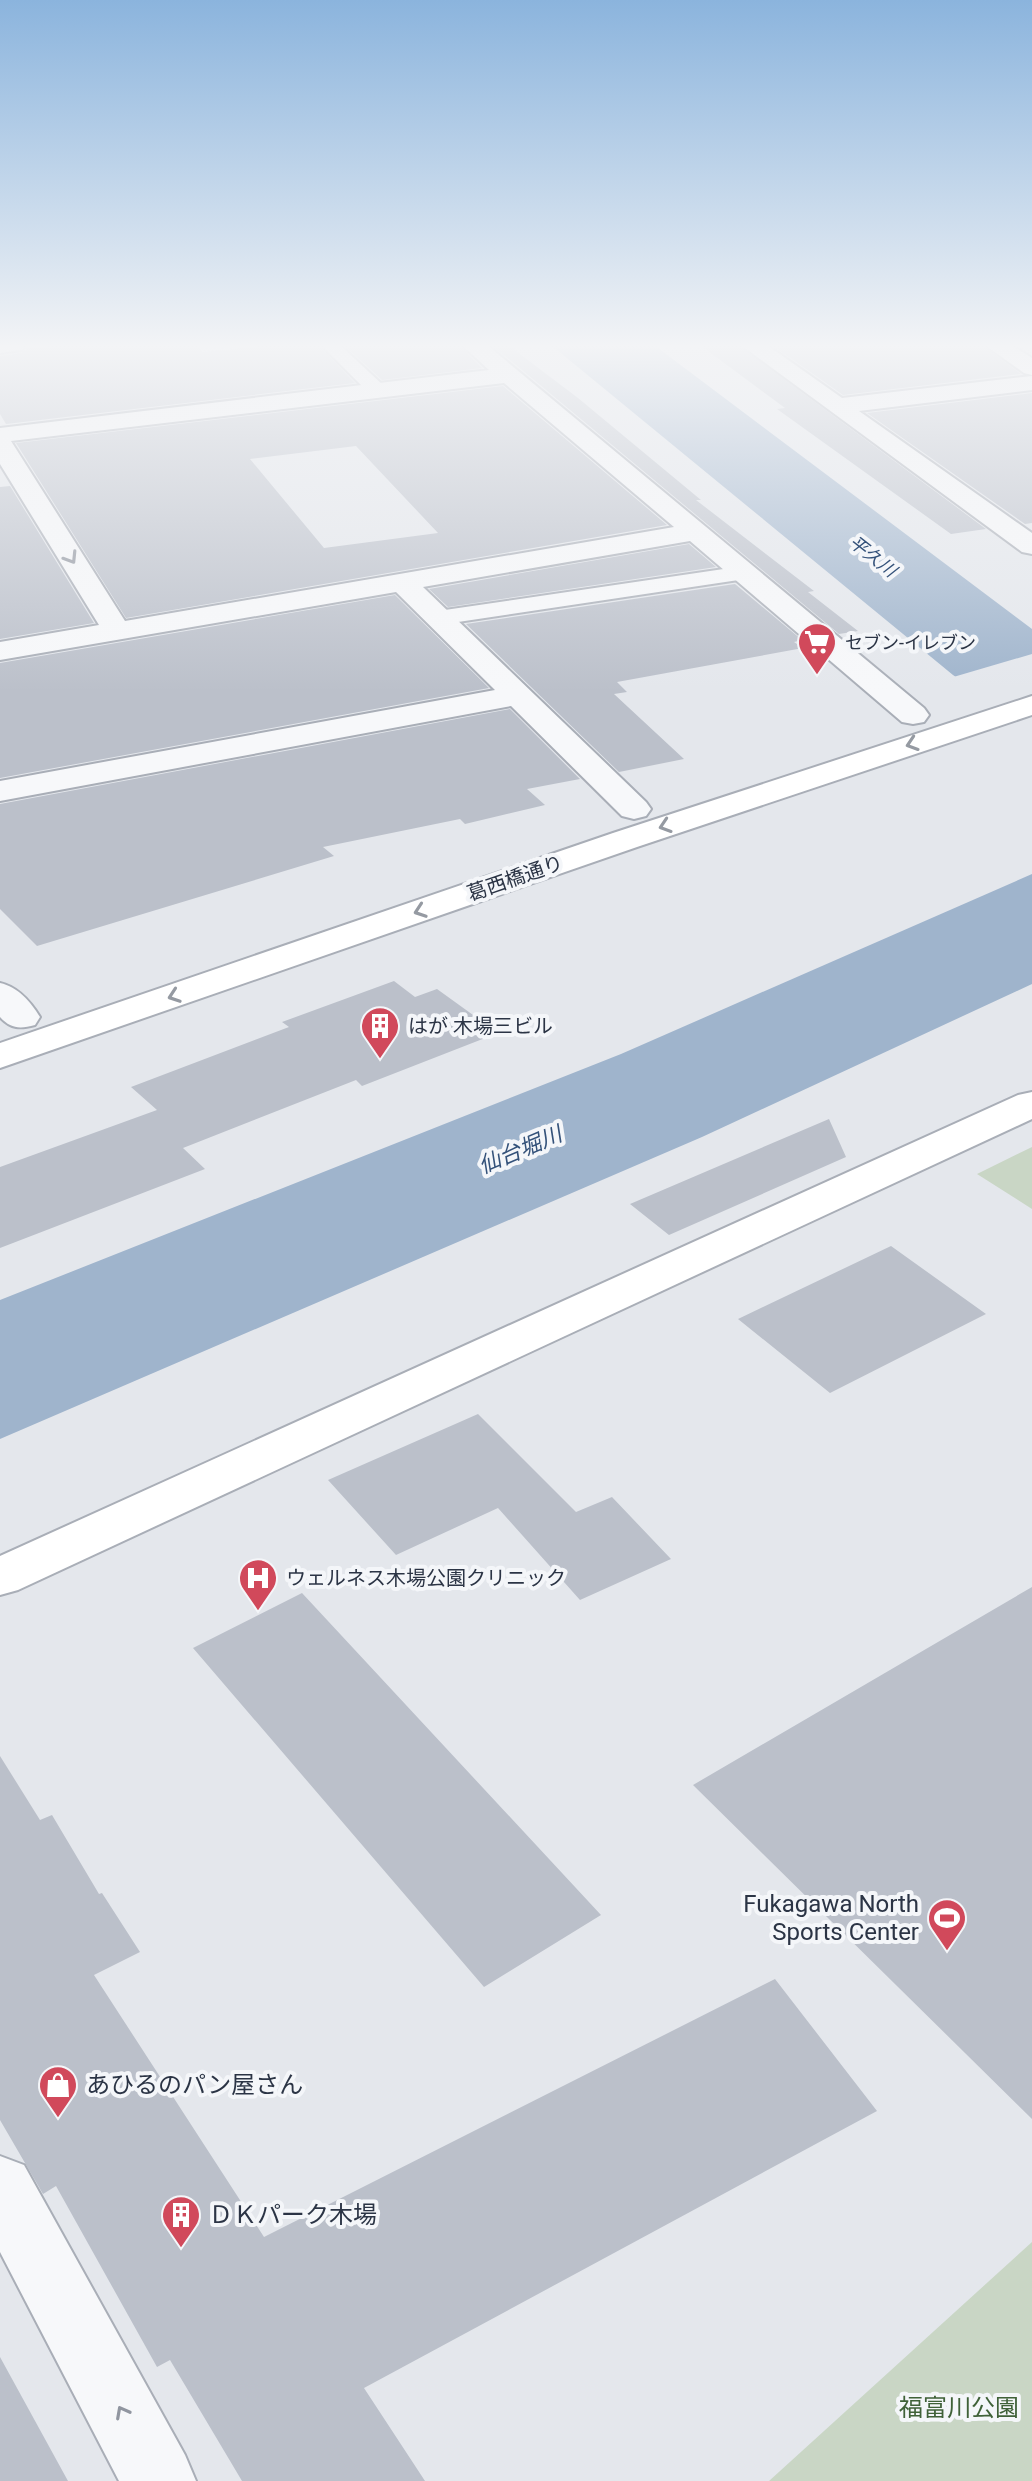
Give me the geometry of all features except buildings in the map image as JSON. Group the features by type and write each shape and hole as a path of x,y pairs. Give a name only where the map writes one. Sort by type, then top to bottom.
{"main road":[{"name":"葛西橋通り","path":"0,1056 610,845 972,710 1032,678"},
{"name":"葛西橋通り","path":"7,1012 634,809 913,715 1032,705"},
{"path":"0,1577 1032,1104"}],"street":[{"path":"10,461 117,631"},
{"path":"611,461 913,715"},
{"path":"914,461 1032,546"},
{"path":"0,651 695,532"},
{"path":"402,582 634,809"},
{"path":"0,791 516,696"},
{"path":"0,2186 159,2481"}],"lane":[{"path":"438,618 744,573"}],"green space":[{"path":"1032,1147 1032,1209 977,1174"},
{"name":"福富川公園","path":"1032,2242 1032,2481 769,2481"}],"water":[{"name":"平久川","path":"692,461 808,461 1032,629 1032,729 953,675"},
{"name":"仙台堀川","path":"1032,874 1032,984 702,1137 0,1439 0,1300 621,1054"}],"pier":[{"path":"1032,654 1032,731 1029,732 950,678"}],"place":[{"name":"セブン-イレブン","path":"817,676"},
{"name":"はが 木場三ビル","path":"380,1060"},
{"name":"ウェルネス木場公園クリニック","path":"258,1612"},
{"name":"Fukagawa North Sports Center","path":"947,1952"},
{"name":"あひるのパン屋さん","path":"58,2119"},
{"name":"ＤＫパーク木場","path":"181,2249"}]}
